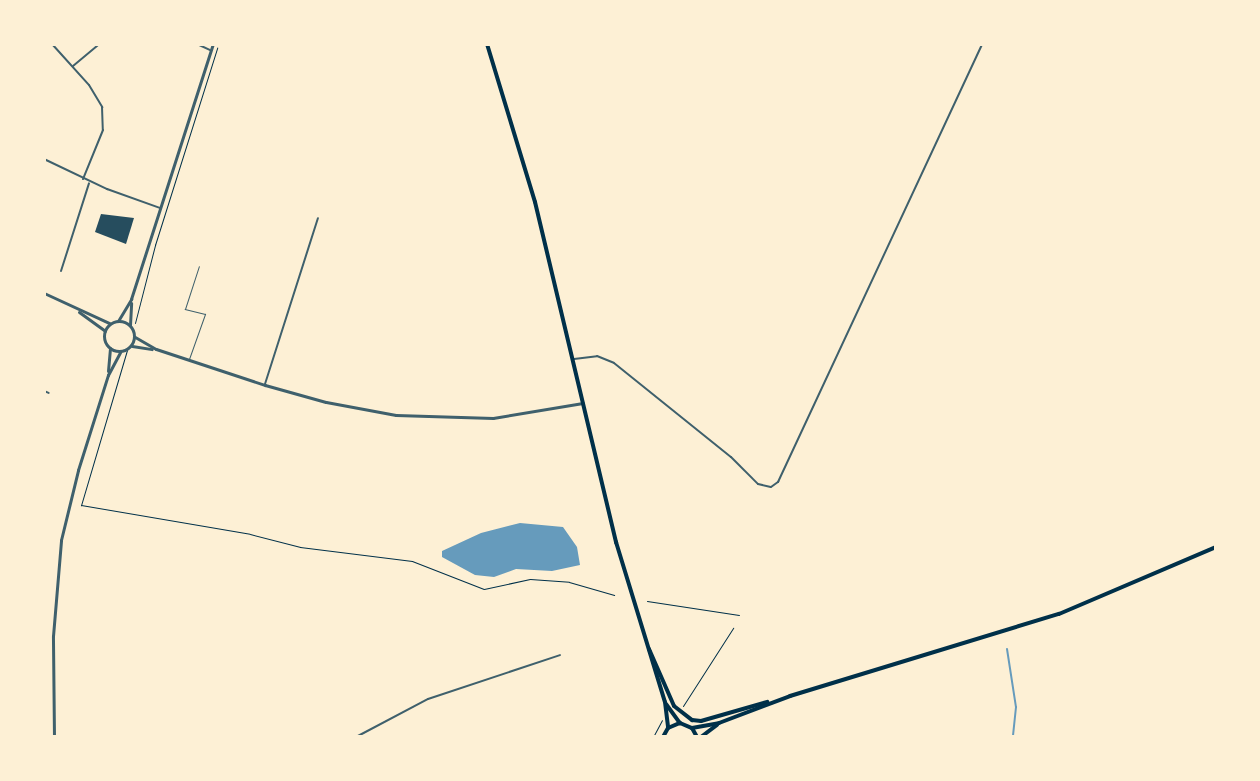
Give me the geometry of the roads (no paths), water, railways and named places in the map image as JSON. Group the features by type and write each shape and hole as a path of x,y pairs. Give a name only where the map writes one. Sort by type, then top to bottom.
{"main road":[{"path":"487,44 522,154 641,633 665,702 668,728 663,737"},
{"path":"641,633 674,706 692,720 701,721 1059,614 1216,547"},
{"path":"692,728 719,723 790,696"},
{"path":"665,702 680,723 692,728 699,737 719,723"},
{"path":"668,728 680,723"}],"street":[{"path":"52,44 98,98 104,120 83,179"},
{"path":"73,67 99,44"},
{"path":"197,44 210,50"},
{"path":"120,352 110,348 105,341 105,331 118,321 131,299 210,50 215,44"},
{"path":"573,360 597,356 614,363 731,457 758,484 771,487 784,469 982,44"},
{"path":"44,159 89,182 161,209"},
{"path":"61,271 89,182"},
{"path":"265,385 318,218"},
{"path":"44,293 111,324"},
{"path":"131,299 131,327 135,337 156,349 265,385 364,411 445,419 493,418 583,403"},
{"path":"76,309 105,331"},
{"path":"118,321 131,327"},
{"path":"129,348 135,337"},
{"path":"108,375 110,348"},
{"path":"54,737 50,635 61,540 78,470 108,375 120,352 129,348 156,349"},
{"path":"44,391 49,393"},
{"path":"356,737 428,699 560,655"}],"lane":[{"path":"188,361 205,314 185,309 199,266"}],"water":[{"path":"520,523 563,527 577,547 580,565 552,571 516,569 494,577 475,575 442,557 442,551 481,533"}],"waterway":[{"path":"1007,649 1016,707 1013,737"}]}
